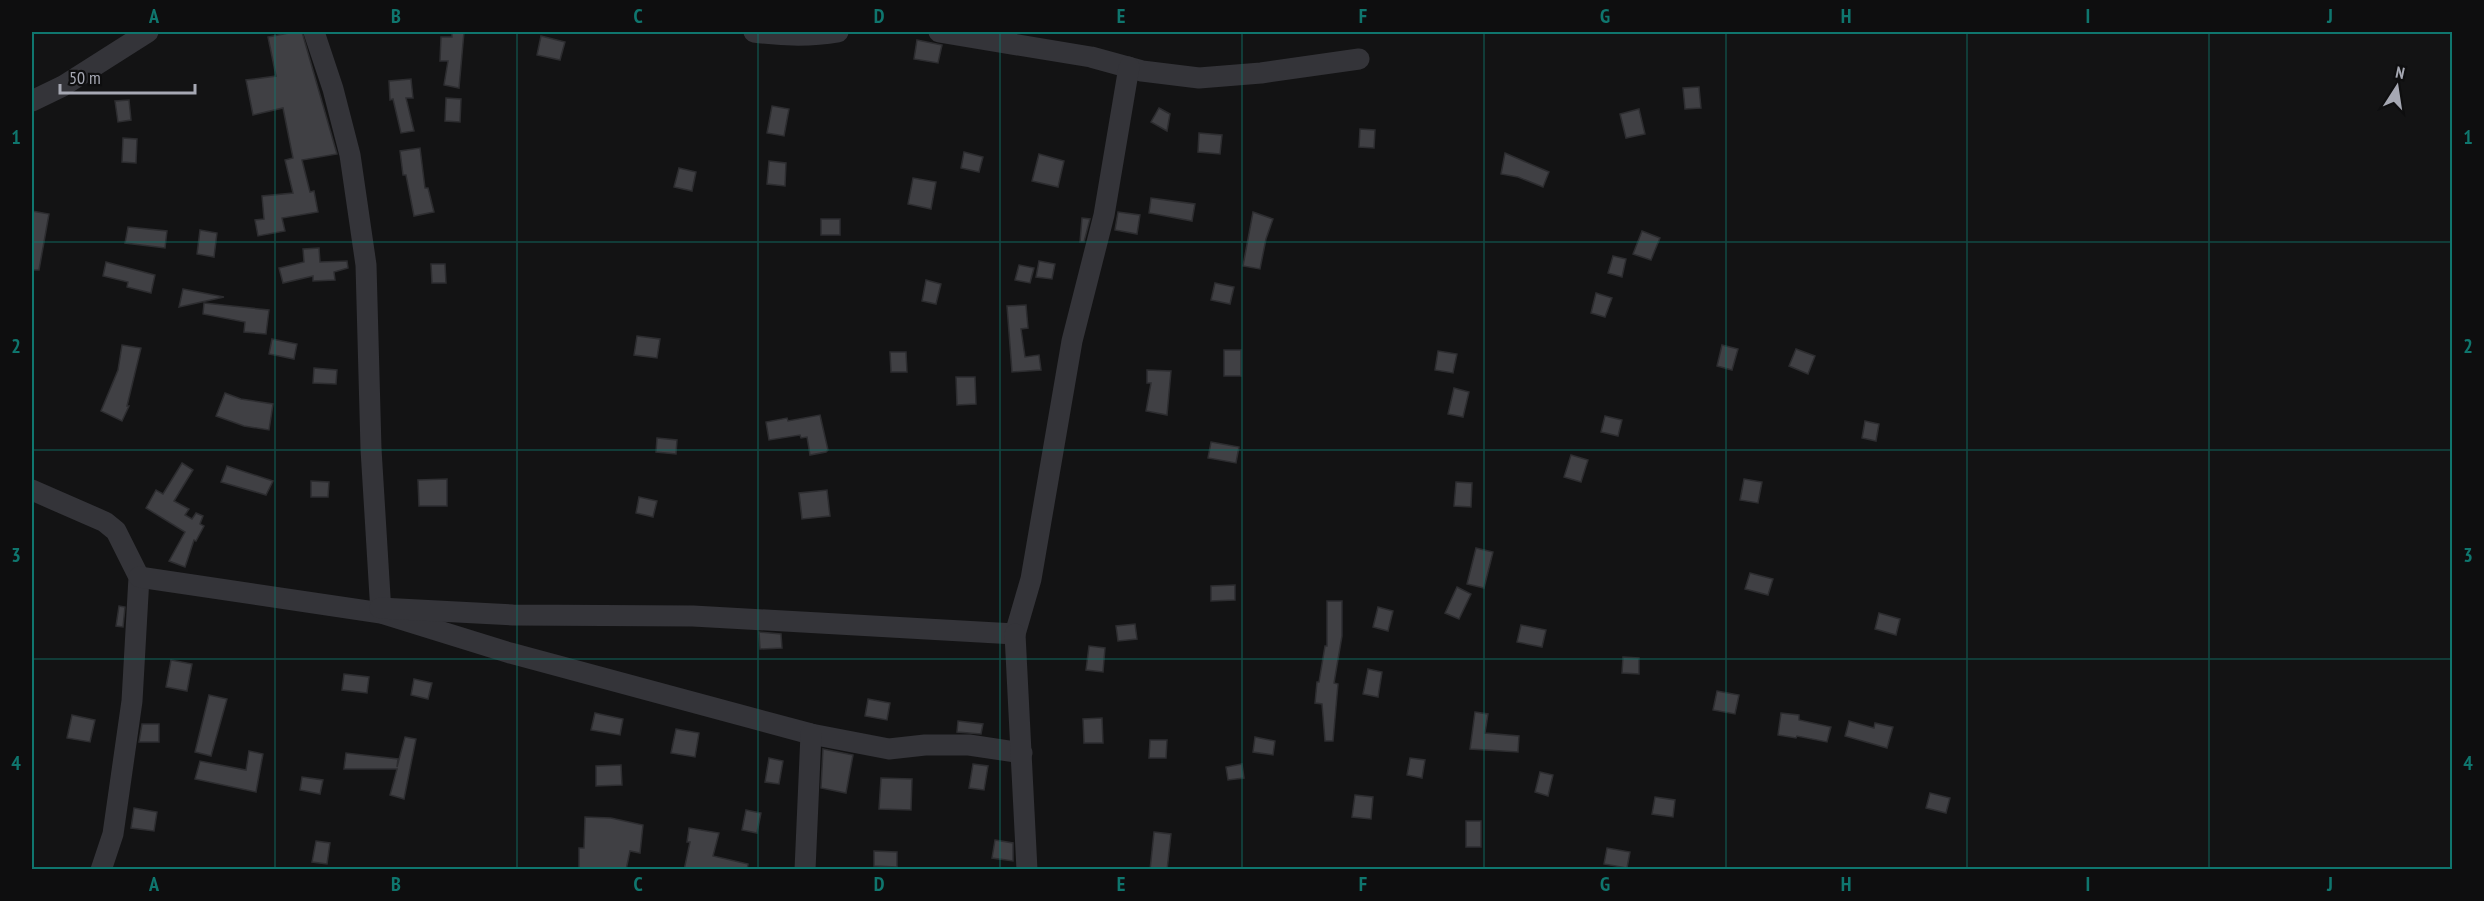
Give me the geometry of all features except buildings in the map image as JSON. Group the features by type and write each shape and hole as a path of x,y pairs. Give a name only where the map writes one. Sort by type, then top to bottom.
{"street":[{"path":"32,101 63,86 148,32"},
{"path":"314,32 333,89 350,155 366,265 371,449 381,610"},
{"path":"754,32 782,36 813,36 838,32"},
{"path":"939,32 1091,57 1129,67 1199,78 1261,73 1359,59"},
{"path":"1028,870 1015,634 1031,579 1072,341 1104,215 1129,67"},
{"path":"32,490 105,522 116,531 140,577 132,701 113,834 101,870"},
{"path":"140,577 381,610 513,615 693,616 1015,634"},
{"path":"381,610 521,656 811,734 890,749 925,745 969,745 1022,753"},
{"path":"805,870 811,734"}]}
